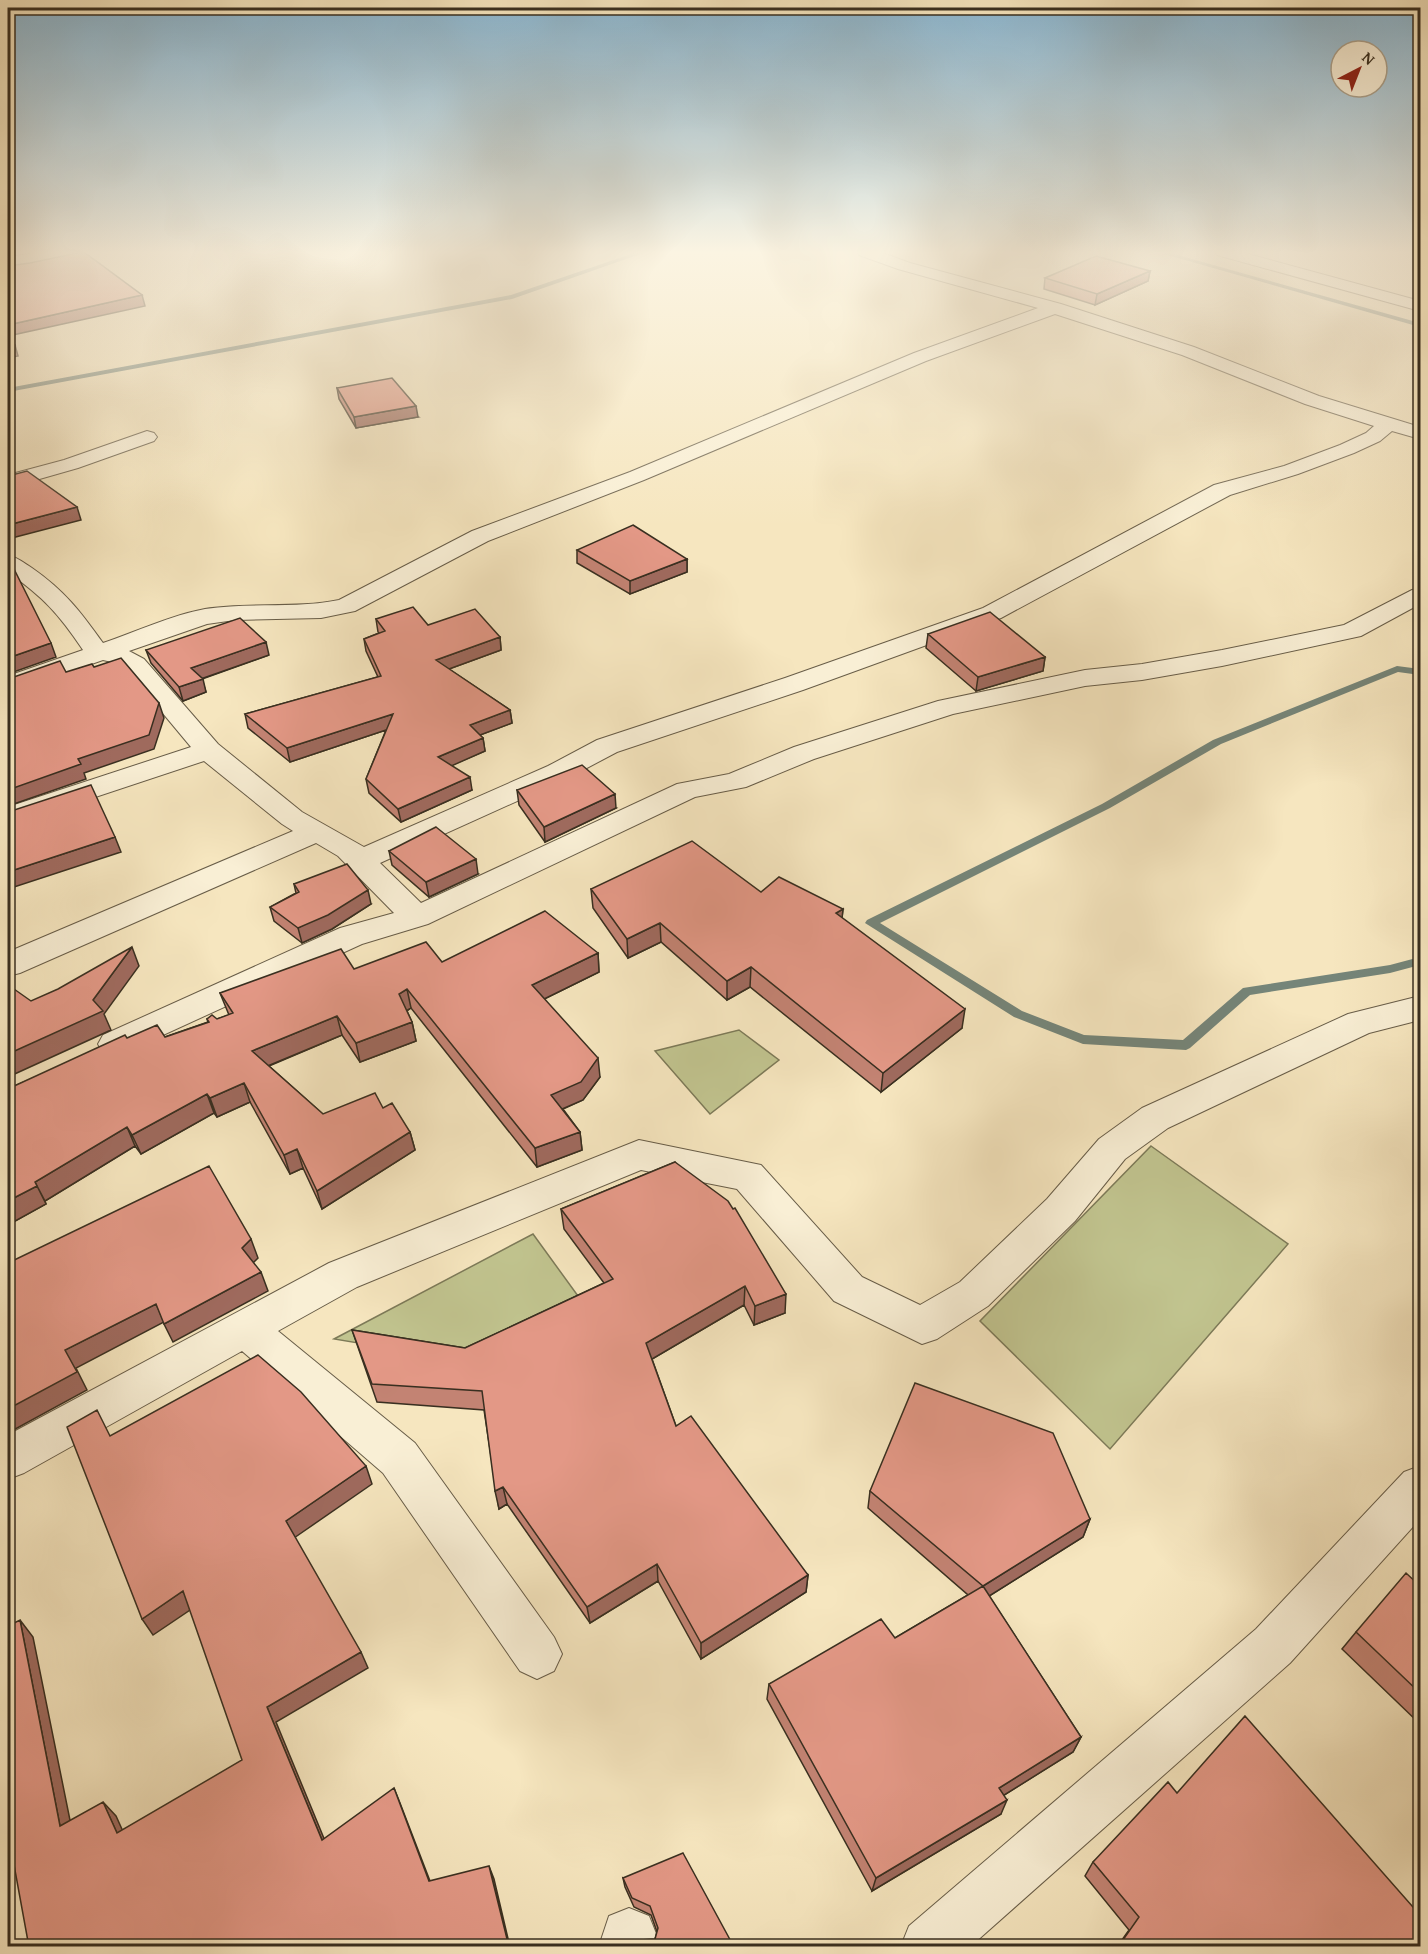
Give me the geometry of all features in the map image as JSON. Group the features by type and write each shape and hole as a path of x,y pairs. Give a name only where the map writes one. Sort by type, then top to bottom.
{"street":[{"path":"8,685 203,618 235,613 267,614 346,606 480,536 637,476 958,343"},
{"path":"1164,343 1312,400 1420,433"},
{"path":"361,860 558,772 607,746 794,684 992,613 1222,490 1292,470 1347,449 1373,437 1389,424"},
{"path":"8,482 71,464 147,437"},
{"path":"12,568 45,588 66,608 96,651 125,658 135,664 208,750 292,818 342,844 417,917"},
{"path":"90,1056 351,936 417,917 687,790 736,781 804,753 947,706 1085,678 1142,672 1222,658 1352,631 1420,595"},
{"path":"8,817 208,750"},
{"path":"8,965 318,831"},
{"path":"8,1458 343,1275 639,1155 748,1176 848,1289 922,1326 974,1294 1061,1210 1112,1149 1155,1118 1360,1023 1420,1008"},
{"path":"246,1329 399,1458 537,1654"},
{"path":"929,1947 1273,1646 1420,1487"}],"green space":[{"path":"739,1030 779,1060 710,1114 655,1051"},
{"path":"1151,1146 1288,1244 1110,1449 980,1321"},
{"path":"533,1234 586,1307 472,1362 334,1339"}],"building":[{"path":"392,378 416,406 354,417 337,388"},
{"path":"27,471 77,507 8,525 8,476"},
{"path":"633,525 687,559 630,581 577,550"},
{"path":"8,565 14,569 51,643 8,658"},
{"path":"413,607 428,625 475,609 500,637 436,660 510,710 470,725 483,738 438,757 470,777 398,809 366,779 393,714 287,748 245,714 381,676 364,639 385,631 376,619"},
{"path":"990,612 1045,657 978,677 928,634"},
{"path":"240,618 266,642 191,668 203,679 179,687 146,650"},
{"path":"121,658 159,703 149,735 78,759 81,764 8,790 8,679 60,661 66,672 92,664 94,667"},
{"path":"582,765 615,794 544,827 517,790"},
{"path":"91,785 115,837 8,872 8,812"},
{"path":"436,827 476,859 426,882 389,851"},
{"path":"692,841 761,892 779,877 843,909 836,913 965,1009 883,1073 751,967 727,981 660,923 627,939 591,889"},
{"path":"347,864 368,890 328,915 298,928 270,907 299,892 294,884"},
{"path":"545,911 598,953 532,985 598,1058 581,1082 551,1095 580,1132 535,1148 407,989 399,994 412,1022 356,1043 337,1016 252,1051 323,1114 375,1093 383,1108 392,1103 410,1132 317,1191 297,1149 284,1155 244,1083 210,1098 207,1094 132,1135 127,1127 35,1182 37,1186 8,1201 8,1088 125,1035 127,1038 157,1025 165,1037 209,1022 207,1019 212,1015 217,1019 233,1013 220,993 341,949 354,969 426,942 442,962"},
{"path":"132,947 93,1000 103,1011 8,1054 8,992 14,989 31,1001 58,989"},
{"path":"675,1162 728,1201 733,1209 735,1208 786,1294 755,1306 745,1286 646,1343 676,1426 691,1416 808,1575 701,1643 657,1564 587,1607 503,1487 495,1491 482,1391 372,1384 352,1330 465,1348 613,1279 561,1209"},
{"path":"209,1166 251,1239 242,1248 261,1272 164,1324 156,1304 65,1350 77,1372 8,1409 8,1263"},
{"path":"258,1355 301,1392 366,1466 286,1521 361,1652 267,1707 322,1840 394,1788 429,1881 489,1866 509,1947 29,1947 8,1832 8,1626 20,1620 60,1826 103,1802 117,1833 242,1760 183,1591 142,1619 67,1427 97,1410 110,1436"},
{"path":"915,1383 1053,1433 1090,1519 983,1586 870,1491"},
{"path":"1406,1573 1420,1586 1420,1693 1356,1632"},
{"path":"983,1586 1081,1737 999,1788 1007,1800 876,1878 769,1684 881,1619 895,1638"},
{"path":"1245,1716 1420,1915 1420,1947 1118,1947 1139,1917 1093,1862 1168,1782 1177,1793"},
{"path":"683,1853 734,1947 630,1947 640,1940 655,1939 658,1928 650,1906 632,1898 623,1878"}],"waterway":[{"path":"8,390 262,343"},
{"path":"1420,672 1397,669 1217,742 1106,806 871,923 1018,1014 1083,1039 1186,1045 1247,991 1390,969 1420,961"}]}
